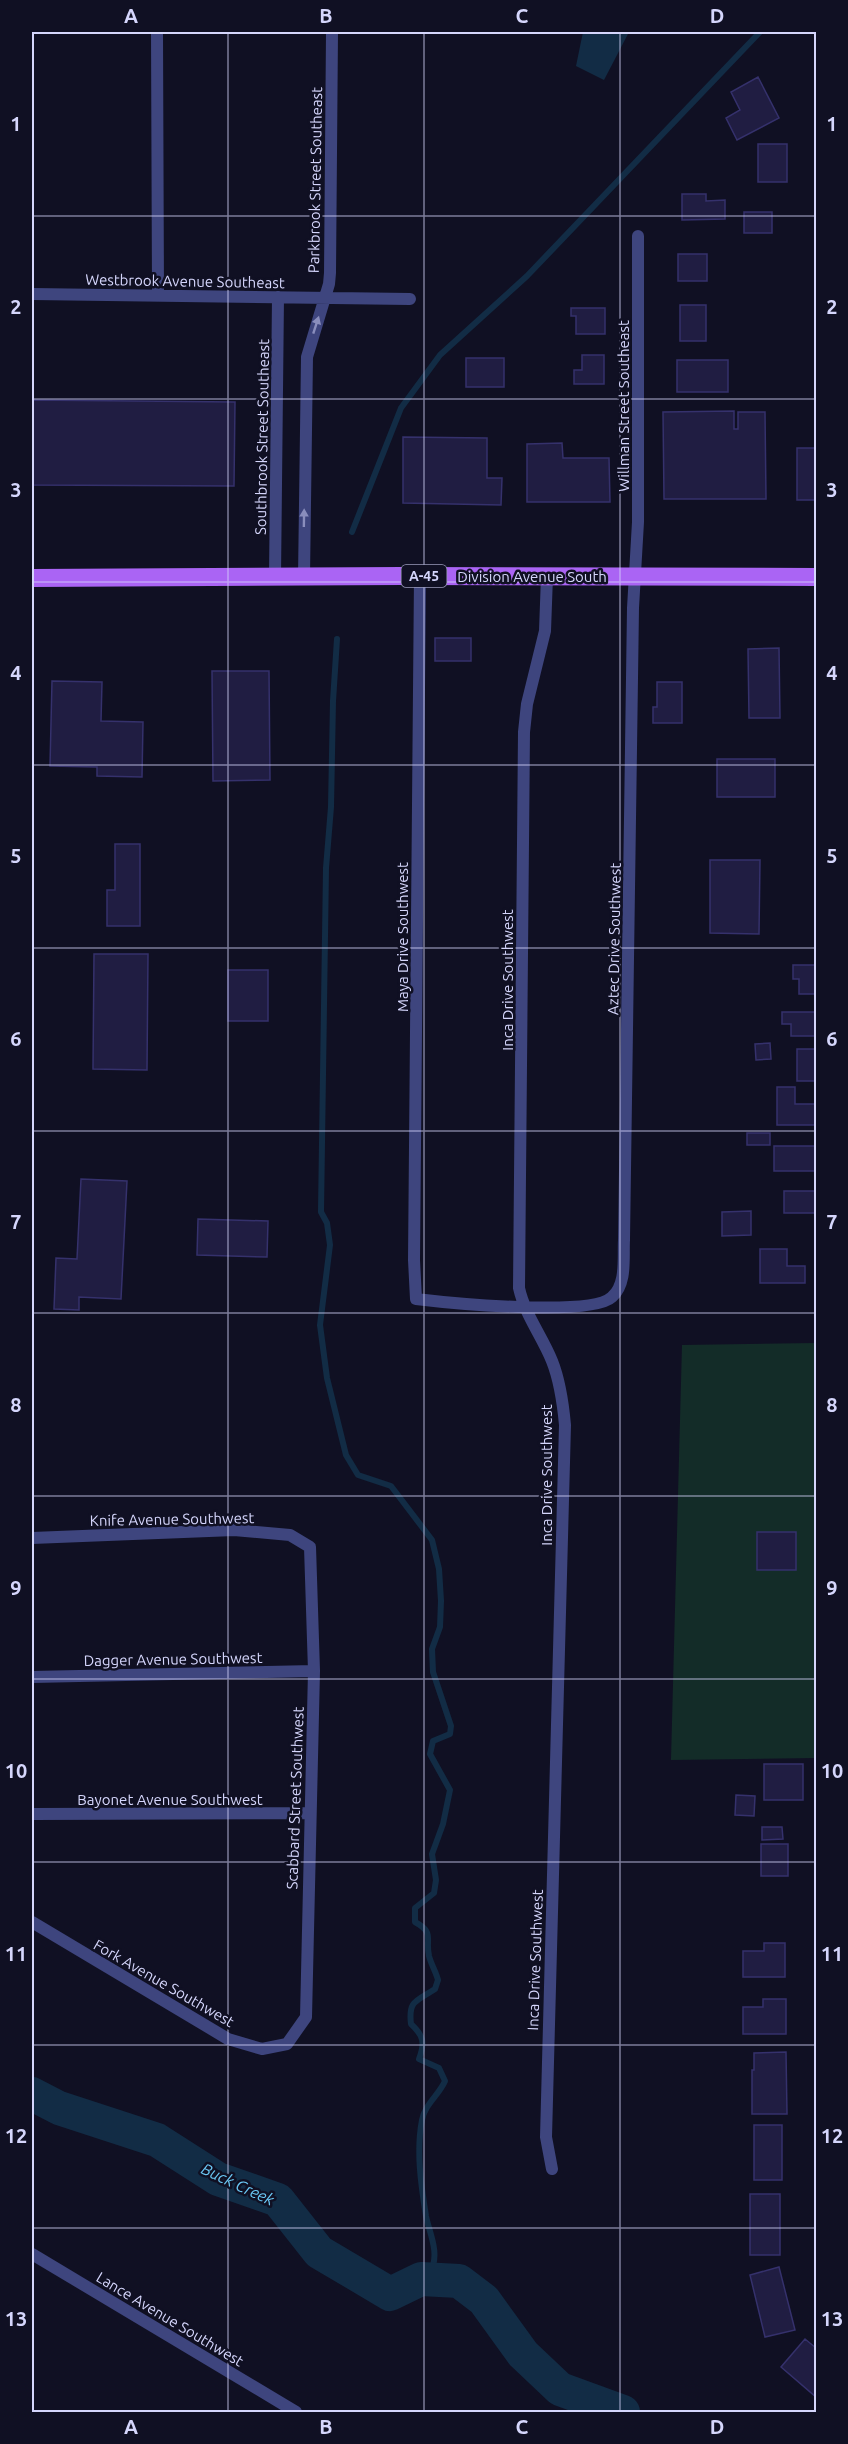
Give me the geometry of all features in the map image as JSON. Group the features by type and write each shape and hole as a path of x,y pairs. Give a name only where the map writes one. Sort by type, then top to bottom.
{"main road":[{"name":"Division Avenue South","path":"32,578 816,577"}],"street":[{"path":"157,32 158,294"},
{"name":"Parkbrook Street Southeast","path":"304,577 306,357 330,273 332,32"},
{"name":"Willman Street Southeast","path":"635,576 638,522 638,236"},
{"name":"Westbrook Avenue Southeast","path":"32,294 410,299"},
{"name":"Southbrook Street Southeast","path":"275,577 278,297"},
{"name":"Maya Drive Southwest","path":"420,576 414,1260 416,1299 478,1306 524,1306"},
{"name":"Inca Drive Southwest","path":"546,576 545,631 527,704 524,732 519,1288 524,1306 551,1360 563,1402 565,1425 546,2137 552,2169"},
{"name":"Aztec Drive Southwest","path":"524,1306 591,1306 612,1298 621,1284 624,1240 635,576"},
{"name":"Knife Avenue Southwest","path":"32,1538 234,1530 290,1535 310,1547"},
{"name":"Scabbard Street Southwest","path":"287,2044 306,2016 314,1671 310,1547"},
{"name":"Dagger Avenue Southwest","path":"32,1677 314,1671"},
{"name":"Bayonet Avenue Southwest","path":"32,1814 309,1813"},
{"name":"Fork Avenue Southwest","path":"32,1922 228,2039 262,2049 287,2044"},
{"name":"Lance Avenue Southwest","path":"32,2254 295,2411"}],"green space":[{"path":"816,1343 816,1758 671,1760 682,1345"}],"water":[{"path":"583,32 629,32 604,80 576,66"}],"building":[{"path":"758,77 779,118 737,140 726,118 740,110 731,92"},
{"path":"758,144 787,144 787,182 758,182"},
{"path":"682,194 706,194 706,201 725,200 725,219 682,220"},
{"path":"744,212 772,212 772,233 744,233"},
{"path":"678,254 707,254 707,281 678,281"},
{"path":"680,305 706,305 706,341 680,341"},
{"path":"571,308 605,308 605,334 576,334 576,316 571,316"},
{"path":"582,355 604,355 604,384 574,384 574,370 582,370"},
{"path":"466,358 504,358 504,387 466,387"},
{"path":"677,360 728,360 728,392 677,392"},
{"path":"32,400 235,402 234,486 32,485"},
{"path":"734,411 734,429 738,429 738,412 765,412 766,499 664,499 663,412"},
{"path":"403,437 487,438 487,478 502,478 501,505 403,503"},
{"path":"562,443 563,458 609,458 610,502 527,502 527,444"},
{"path":"797,448 816,448 816,500 797,500"},
{"path":"435,638 471,638 471,661 435,661"},
{"path":"779,648 780,718 749,718 748,649"},
{"path":"212,671 269,671 270,780 213,781"},
{"path":"52,681 102,682 101,721 143,722 142,777 97,776 97,767 50,766"},
{"path":"657,682 682,682 682,723 653,723 653,707 657,707"},
{"path":"717,759 775,759 775,797 717,797"},
{"path":"115,844 140,844 140,926 107,926 107,890 115,890"},
{"path":"710,860 760,860 759,934 710,933"},
{"path":"94,954 148,954 147,1070 93,1069"},
{"path":"793,965 816,965 816,994 799,994 799,979 793,979"},
{"path":"228,970 268,970 268,1021 228,1021"},
{"path":"782,1012 816,1012 816,1036 791,1036 791,1024 782,1024"},
{"path":"770,1043 771,1059 756,1060 755,1044"},
{"path":"797,1049 816,1049 816,1081 797,1081"},
{"path":"777,1087 795,1087 795,1104 816,1104 816,1125 777,1125"},
{"path":"747,1133 770,1133 770,1145 747,1145"},
{"path":"774,1146 816,1146 816,1171 774,1171"},
{"path":"81,1179 127,1181 121,1299 79,1297 79,1310 54,1309 56,1258 77,1259"},
{"path":"784,1191 816,1191 816,1213 784,1213"},
{"path":"751,1211 751,1235 722,1236 722,1212"},
{"path":"198,1219 268,1221 267,1257 197,1255"},
{"path":"760,1249 787,1249 787,1266 805,1266 805,1283 760,1283"},
{"path":"757,1532 796,1532 796,1570 757,1570"},
{"path":"764,1764 803,1764 803,1800 764,1800"},
{"path":"736,1795 755,1796 754,1816 735,1815"},
{"path":"762,1827 782,1827 783,1839 762,1840"},
{"path":"761,1844 788,1844 788,1876 761,1876"},
{"path":"764,1943 785,1943 785,1977 743,1977 743,1951 764,1951"},
{"path":"763,1999 786,1999 786,2034 743,2034 743,2007 763,2007"},
{"path":"786,2052 787,2114 752,2114 754,2053"},
{"path":"754,2125 782,2125 782,2180 754,2180"},
{"path":"750,2194 780,2194 780,2255 750,2255"},
{"path":"779,2267 795,2330 765,2337 750,2275"},
{"path":"805,2339 816,2348 816,2397 781,2367"}],"waterway":[{"path":"352,532 401,408 440,355 527,276 760,32"},
{"path":"337,639 331,807 326,868 321,1212 327,1223 330,1245 320,1325 327,1378 346,1455 358,1475 391,1486 432,1540 439,1569 441,1601 440,1627 432,1649 433,1672 451,1726 450,1734 433,1741 430,1754 450,1790 443,1824 432,1854 436,1880 434,1893 415,1908 415,1922 427,1933 429,1956 438,1980 435,1989 415,2002 411,2010 411,2024 419,2032 422,2040 419,2059 439,2068 445,2081 426,2109 420,2132 421,2180 434,2257 431,2270 421,2279"},
{"name":"Buck Creek","path":"32,2094 59,2108 157,2140 218,2179 278,2200 319,2252 390,2294 421,2279 459,2281 484,2300 523,2354 560,2389 623,2412"}]}
